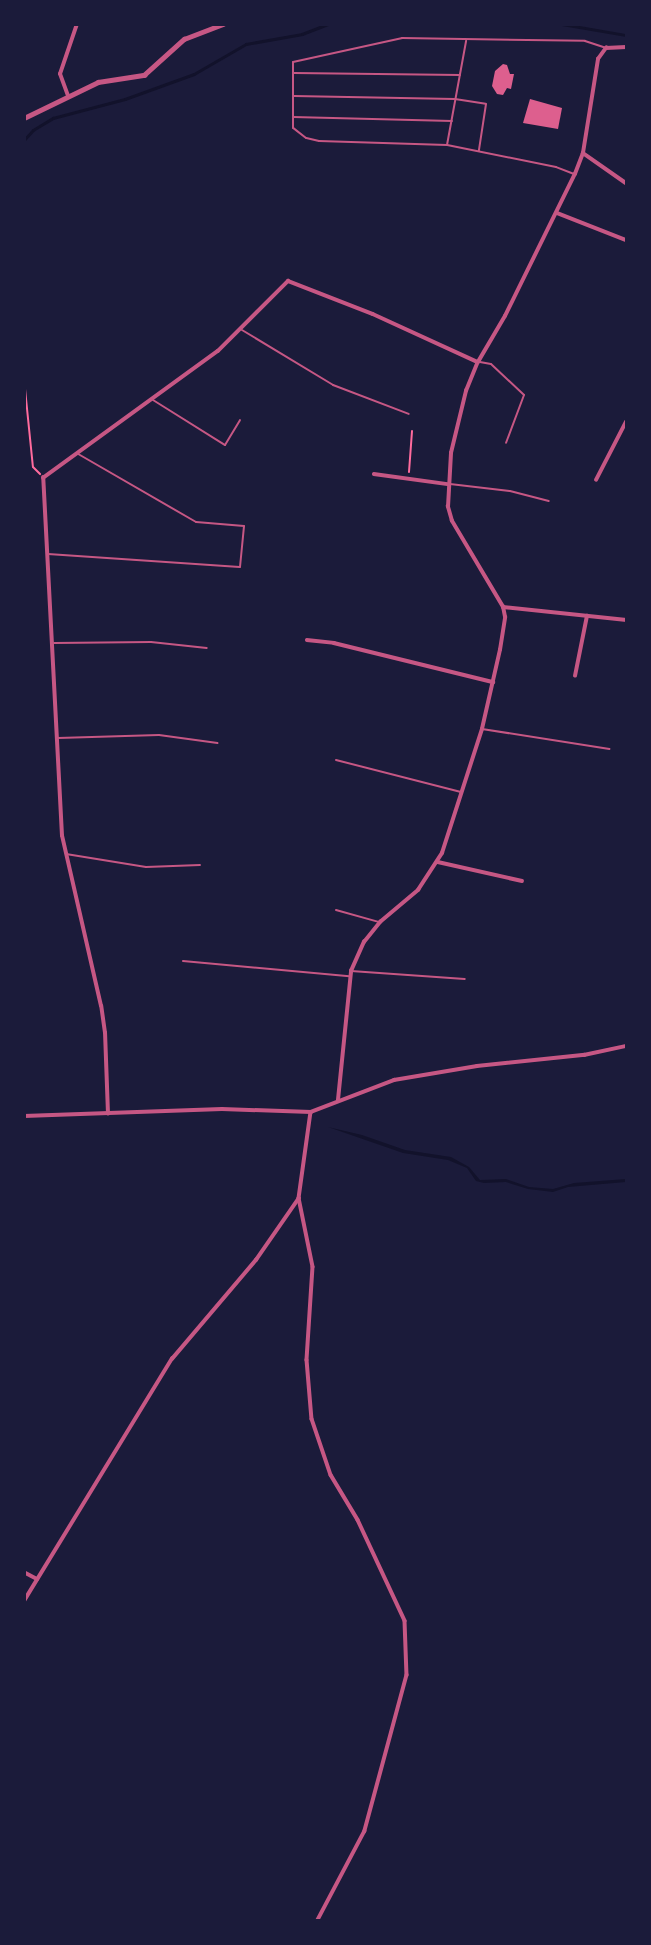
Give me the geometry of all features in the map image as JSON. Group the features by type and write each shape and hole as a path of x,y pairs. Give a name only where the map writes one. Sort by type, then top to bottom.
{"street":[{"path":"68,96 60,74 77,24"},
{"path":"24,118 98,82 145,75 184,39 223,24"},
{"path":"338,1100 350,974 363,942 380,922 418,890 438,862 482,729 505,617 503,607 452,521 447,484 458,423 478,362 575,174 583,153 598,59 606,48 626,47"},
{"path":"583,153 626,183"},
{"path":"557,213 626,240"},
{"path":"108,1114 105,1033 101,1006 65,853 43,478 218,351 288,281 373,314 478,362"},
{"path":"596,480 626,422"},
{"path":"374,474 447,484"},
{"path":"503,607 626,620"},
{"path":"575,676 587,616"},
{"path":"307,640 334,643 493,682"},
{"path":"438,862 523,881"},
{"path":"24,1116 222,1109 311,1112 394,1080 477,1066 584,1055 626,1046"},
{"path":"311,1112 299,1198 313,1267 307,1360 312,1419 331,1475 358,1520 405,1621 407,1675 365,1832 318,1920"},
{"path":"24,1601 172,1359 256,1260 299,1198"},
{"path":"24,1572 37,1579"}],"lane":[{"path":"575,174 556,167 447,145 319,141 297,134 293,117 293,62 402,38 585,41 606,48"},
{"path":"447,145 466,40"},
{"path":"293,73 460,75"},
{"path":"293,96 455,99 486,104 479,152"},
{"path":"293,117 452,121"},
{"path":"241,329 333,385 409,414"},
{"path":"478,362 491,364 524,395 506,443"},
{"path":"151,399 225,445 240,420"},
{"path":"47,554 240,567 244,526 196,522 78,454"},
{"path":"447,484 510,491 549,501"},
{"path":"52,643 151,642 207,648"},
{"path":"482,729 608,749"},
{"path":"58,738 159,735 217,743"},
{"path":"336,760 462,792"},
{"path":"65,853 146,867 200,865"},
{"path":"336,910 380,922"},
{"path":"183,961 350,974 465,979"}],"path":[{"path":"24,379 33,467 43,478"},
{"path":"408,478 412,431"}],"shaded area":[{"path":"328,1127 405,1150 451,1157 469,1167 480,1180 506,1179 529,1187 553,1189 574,1183 626,1179 626,1182 568,1187 553,1192 528,1189 506,1182 484,1183 476,1181 467,1168 448,1160 403,1153"}],"building":[{"path":"503,64 507,65 510,74 514,74 511,89 507,88 503,95 497,94 492,86 495,71"},
{"path":"530,99 562,108 558,129 523,123"}],"waterway":[{"path":"24,140 33,130 53,118 125,99 194,74 246,44 302,34 328,24"},
{"path":"562,24 626,35"}]}
